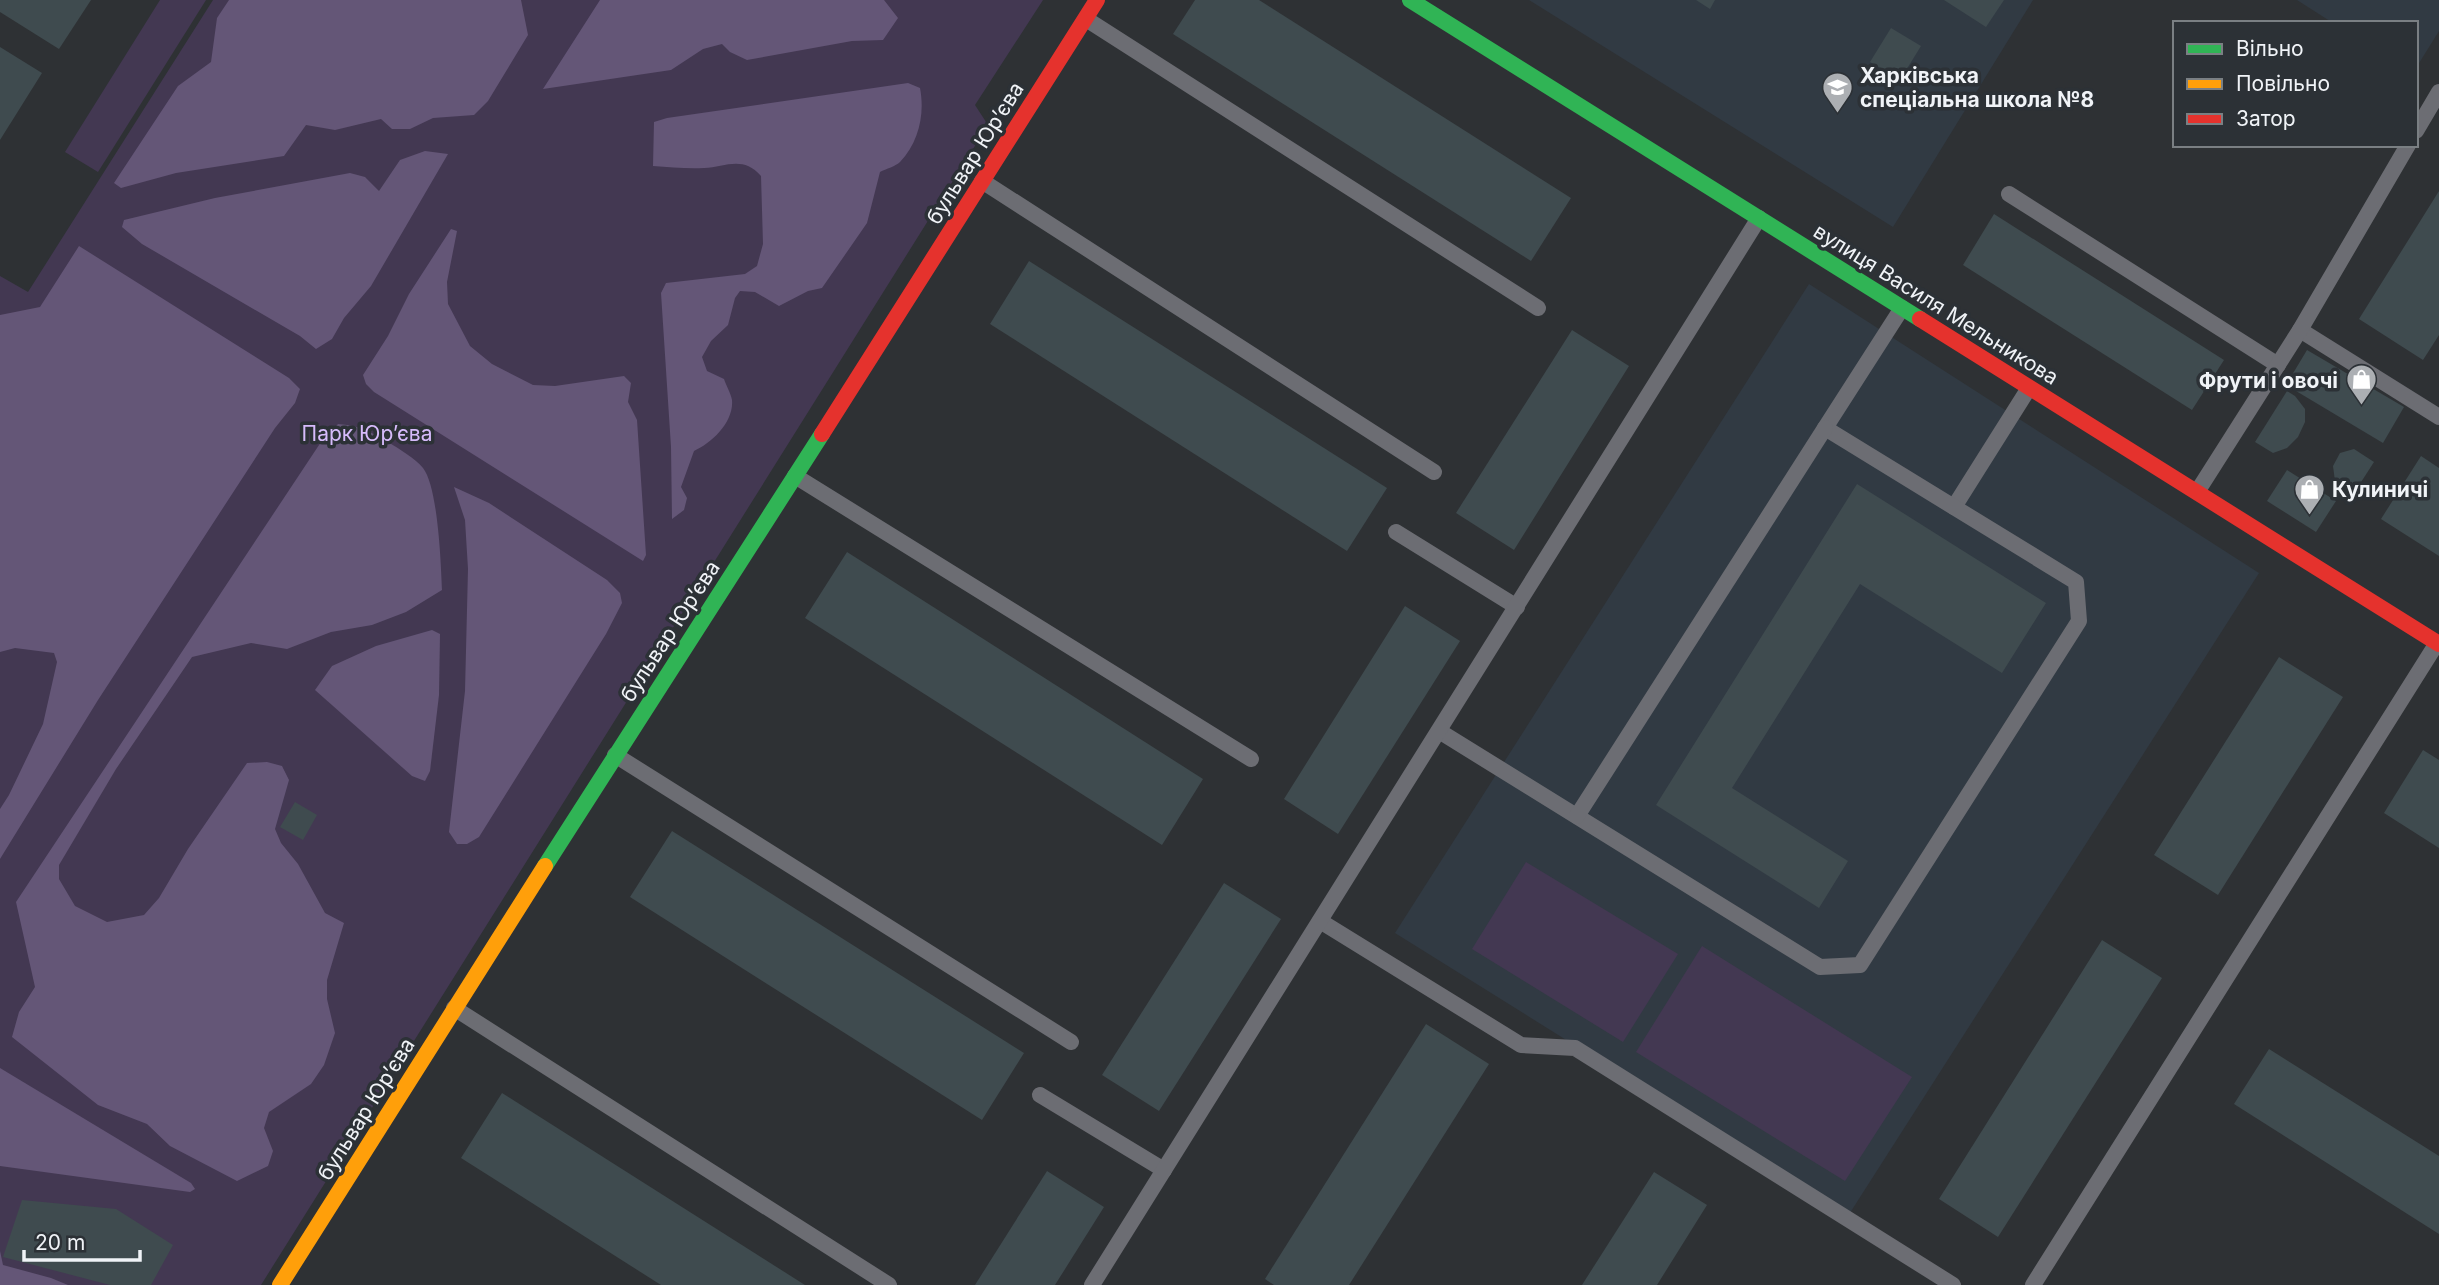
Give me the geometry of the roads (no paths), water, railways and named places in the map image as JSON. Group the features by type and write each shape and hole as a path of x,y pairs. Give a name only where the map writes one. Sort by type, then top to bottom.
{"street":[{"name":"бульвар Юрʼєва","path":"280,1285 1097,0"},
{"name":"вулиця Василя Мельникова","path":"1410,0 2438,643"}],"lane":[{"path":"1085,18 1538,308"},
{"path":"2418,128 2439,92"},
{"path":"2197,492 2300,330 2407,147"},
{"path":"982,181 1434,472"},
{"path":"2009,194 2278,365"},
{"path":"1092,1285 1759,218"},
{"path":"1577,816 1902,308"},
{"path":"2300,330 2439,416"},
{"path":"1954,507 2029,387"},
{"path":"1439,731 1820,967 1860,965 2079,621 2076,582 1825,428"},
{"path":"795,476 1251,759"},
{"path":"1396,532 1517,607"},
{"path":"2033,1285 2438,643"},
{"path":"615,755 1072,1042"},
{"path":"1320,921 1521,1045 1575,1048 1953,1285"},
{"path":"454,1008 889,1285"},
{"path":"1040,1094 1164,1170"}],"place":[{"name":"Харківська спеціальна школа №8","path":"1837,114"},
{"name":"Фрути і овочі","path":"2361,407"},
{"name":"Кулиничі","path":"2309,516"}],"park label":[{"name":"Парк Юр’єва","path":"367,433"}]}
